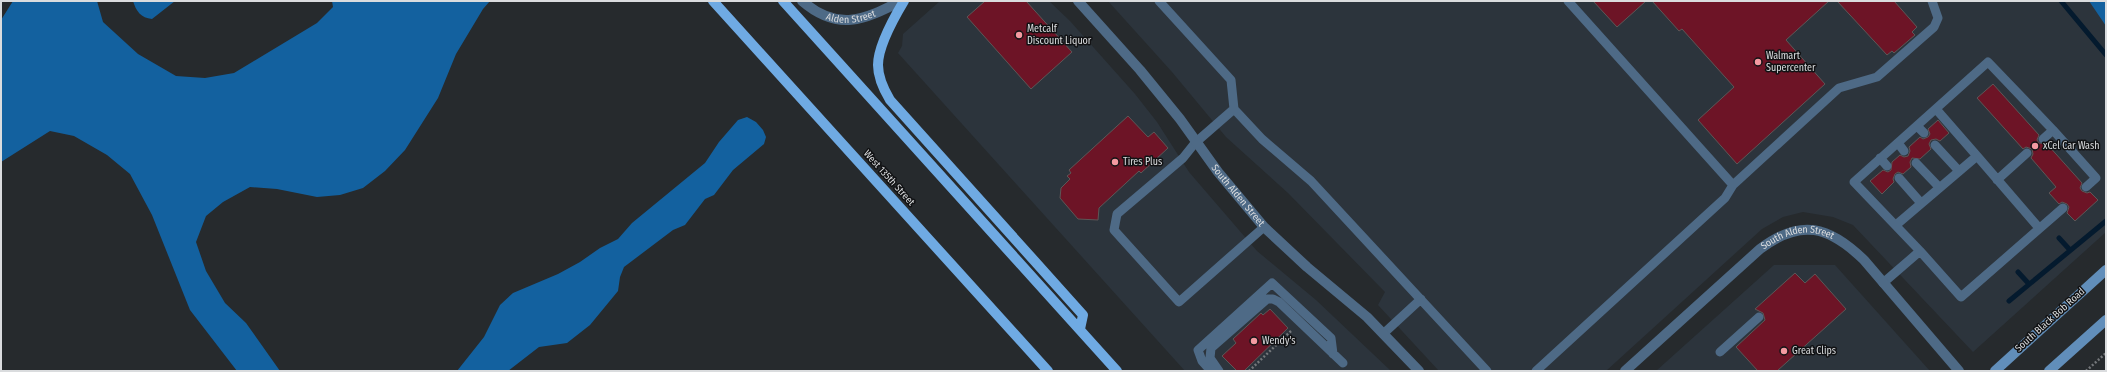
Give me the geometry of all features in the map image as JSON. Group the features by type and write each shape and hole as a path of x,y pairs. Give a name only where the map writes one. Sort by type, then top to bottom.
{"main road":[{"name":"West 135th Street","path":"713,1 1048,371"},
{"path":"783,1 1118,371"},
{"path":"903,1 891,23 880,52 878,65 883,88 890,100 1083,315 1080,330"},
{"name":"South Black Bob Road","path":"1995,371 2106,270"},
{"path":"2049,371 2106,320"}],"street":[{"name":"Alden Street","path":"802,1 811,9 834,19 853,21 880,12 903,1"},
{"name":"South Alden Street","path":"1078,1 1140,70 1180,119 1195,143 1264,227 1307,267 1367,317 1419,371"},
{"name":"South Alden Street","path":"1625,371 1772,239 1787,232 1804,229 1826,232 1847,244 1883,283 1959,371"}],"lane":[{"path":"1159,1 1231,80 1234,109 1262,139 1311,181 1487,371"},
{"path":"1568,1 1733,185"},
{"path":"1536,371 1725,198 1733,185 1839,88 1877,77 1934,27 1938,18 1932,1"},
{"path":"2063,208 1961,297 1896,225 1854,182 1988,62 2053,130 2096,178 2086,187"},
{"path":"1234,109 1195,143 1183,158 1117,214 1114,230 1180,302 1264,227"},
{"path":"1936,109 2039,228"},
{"path":"1916,126 1924,133"},
{"path":"2043,139 2053,130"},
{"path":"1898,143 1904,151"},
{"path":"1935,145 1959,171"},
{"path":"1997,180 2027,154"},
{"path":"1896,225 1977,156"},
{"path":"1880,158 1888,166"},
{"path":"1916,163 1939,187"},
{"path":"1898,178 1921,203"},
{"path":"1883,283 1920,252"},
{"path":"1212,371 1202,361 1198,350 1272,283 1331,338 1333,354"},
{"path":"1219,371 1210,358 1211,348 1267,299 1273,299 1279,302 1343,363"},
{"path":"1383,334 1421,299"},
{"path":"1720,352 1758,317"}],"path":[{"path":"1250,370 1294,328"},
{"path":"2086,371 2106,353"}],"shaded area":[{"path":"13,1 97,1 103,22 138,54 176,76 205,78 234,73 317,23 333,7 332,1 490,1 483,9 456,54 438,98 405,150 385,171 363,188 340,195 317,197 277,189 250,187 223,202 206,216 196,242 206,271 225,303 246,323 280,371 237,371 190,310 152,215 130,174 107,155 74,136 50,131 1,162 1,20"},
{"path":"133,1 175,1 152,19 142,16"},
{"path":"940,1 1049,1 1070,21 1135,94 1157,122 1189,172 1257,251 1316,300 1391,371 1185,371 898,53 902,46 903,34"},
{"path":"1108,1 2106,1 2106,232 1973,352 1853,225 1833,217 1803,212 1783,217 1762,229 1606,371 1439,371 1378,305 1385,292 1288,193 1226,137 1172,72"},
{"path":"2089,1 2106,1 2106,26"},
{"path":"747,117 756,122 763,130 766,137 764,144 733,170 714,195 705,199 685,225 673,230 624,267 620,277 618,291 590,325 567,343 539,347 508,371 457,371 484,337 500,305 513,293 558,274 580,262 600,248 618,239 632,223 705,163 719,142 738,120"},
{"path":"1774,265 1835,265 1930,371 1656,371"}],"building":[{"name":"Metcalf Discount Liquor","path":"985,1 1026,1 1072,52 1031,89 967,17"},
{"path":"1593,1 1646,1 1617,27"},
{"name":"Walmart Supercenter","path":"1652,1 1829,1 1786,40 1825,84 1737,164 1698,120 1734,87 1682,29 1679,31"},
{"path":"1837,1 1894,1 1917,27 1912,32 1915,35 1894,53 1892,51 1887,55"},
{"name":"xCel Car Wash","path":"1993,84 2039,135 2037,140 2039,143 2047,144 2082,183 2080,188 2082,191 2087,193 2090,192 2098,200 2075,221 2067,213 2069,207 2067,204 2062,202 2059,204 2049,193 2056,187 2031,158 2033,154 2032,149 2026,147 2023,149 1977,98"},
{"name":"Tires Plus","path":"1128,116 1148,137 1154,132 1168,148 1141,173 1139,171 1099,208 1098,220 1078,219 1060,198 1061,188 1070,179 1067,176 1071,173 1069,170"},
{"path":"1938,120 1949,133 1940,141 1936,139 1931,140 1929,144 1931,149 1920,159 1912,158 1910,162 1911,167 1903,174 1898,172 1895,174 1893,179 1894,182 1882,194 1870,181 1883,170 1888,172 1891,170 1892,162 1900,155 1904,157 1908,156 1910,151 1909,147 1920,137 1923,139 1928,137 1930,134 1928,129"},
{"path":"1795,273 1805,283 1815,274 1846,309 1777,371 1758,371 1736,347 1765,320 1763,313 1755,309"},
{"name":"Wendy's","path":"1270,309 1288,328 1244,371 1237,371 1222,356 1236,343 1233,339 1261,313 1263,315"}],"waterway":[{"path":"2061,1 2106,55"},
{"path":"2009,301 2106,221"},
{"path":"2059,238 2070,250"},
{"path":"2018,272 2029,284"}],"place":[{"name":"Metcalf Discount Liquor","path":"1019,35"},
{"name":"Walmart Supercenter","path":"1758,62"},
{"name":"xCel Car Wash","path":"2035,146"},
{"name":"Tires Plus","path":"1115,162"},
{"name":"Wendy's","path":"1254,341"},
{"name":"Great Clips","path":"1784,351"}]}
